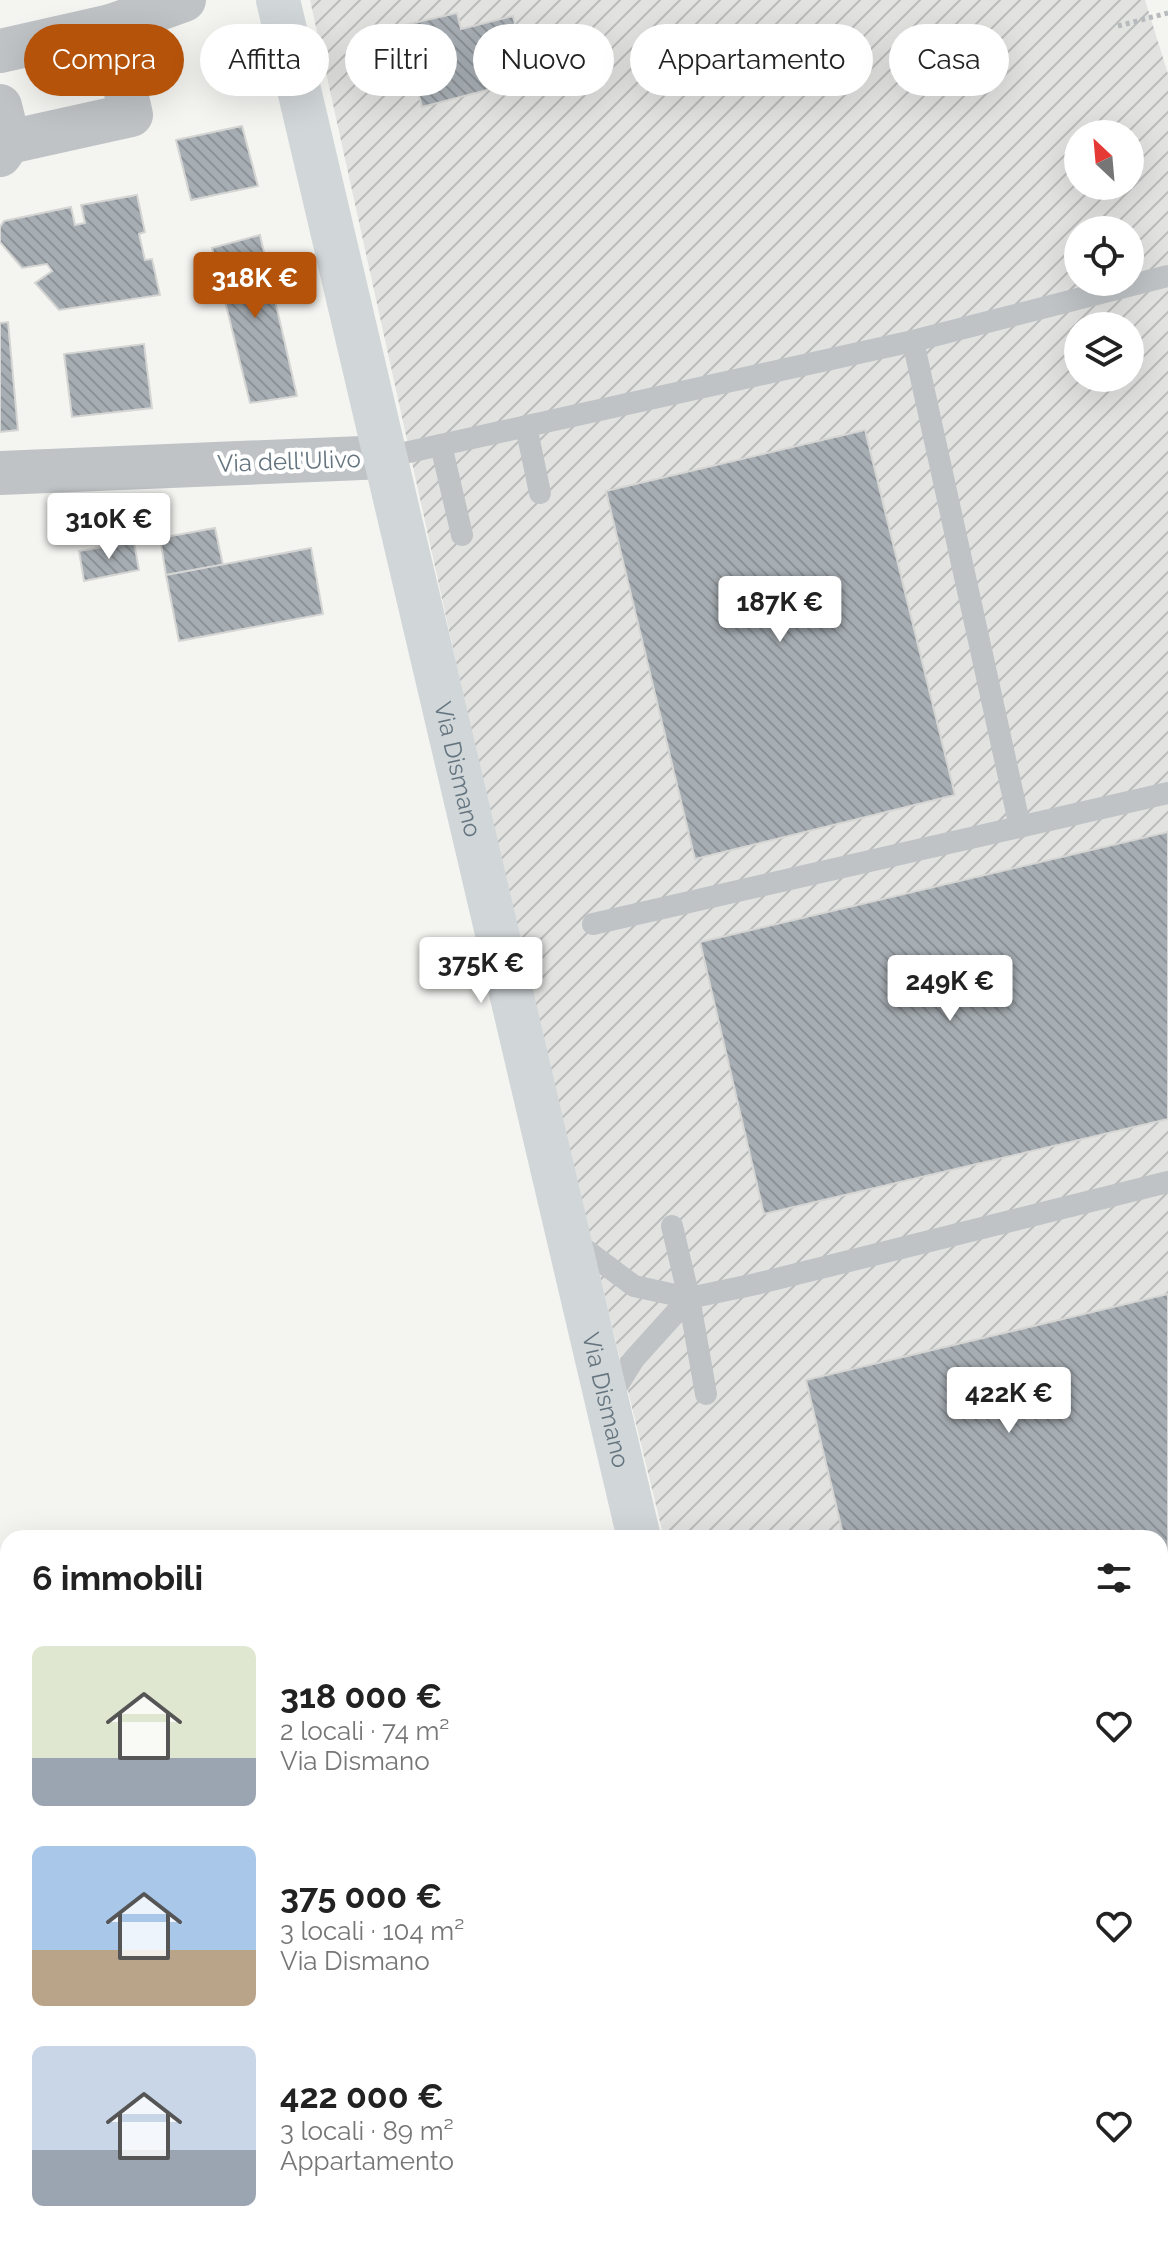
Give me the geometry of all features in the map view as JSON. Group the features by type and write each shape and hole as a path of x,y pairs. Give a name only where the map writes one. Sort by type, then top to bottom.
{"main road":[{"name":"Via Dismano","path":"278,0 637,1530"}],"street":[{"path":"117,24 184,0"},
{"path":"0,51 24,46"},
{"path":"3,134 131,115 127,96"},
{"name":"Via dell'Ulivo","path":"0,473 386,457"}],"lane":[{"path":"386,457 913,341 1168,276"},
{"path":"913,341 1020,827"},
{"path":"526,426 540,493"},
{"path":"441,445 462,535"},
{"path":"593,924 1168,793"},
{"path":"570,1238 634,1286 689,1298 1168,1182"},
{"path":"672,1226 706,1394"},
{"path":"606,1403 634,1359 689,1298"}],"path":[{"path":"1118,26 1168,13"}],"shaded area":[{"path":"310,0 1145,0 1168,74 1168,1530 662,1530 516,934 329,86 329,24 315,24"}],"building":[{"path":"457,13 461,29 473,26 473,94 422,107 419,96 457,96 457,24 409,24"},
{"path":"513,16 515,24 481,24"},
{"path":"242,126 258,186 191,200 176,140"},
{"path":"137,195 145,232 139,234 145,260 152,259 160,295 59,310 35,283 52,271 47,264 22,268 0,242 0,227 4,221 71,207 75,225 85,223 81,205"},
{"path":"260,235 297,396 250,403 212,248"},
{"path":"8,322 18,430 0,432 0,323"},
{"path":"144,344 152,408 72,417 64,354"},
{"path":"865,430 955,795 695,859 606,491"},
{"path":"215,528 223,565 166,575 160,538"},
{"path":"134,542 139,570 84,581 79,551"},
{"path":"311,548 323,614 179,641 166,575"},
{"path":"1168,832 1168,1119 764,1214 700,942"},
{"path":"1168,1294 1168,1530 842,1530 806,1380"}]}
